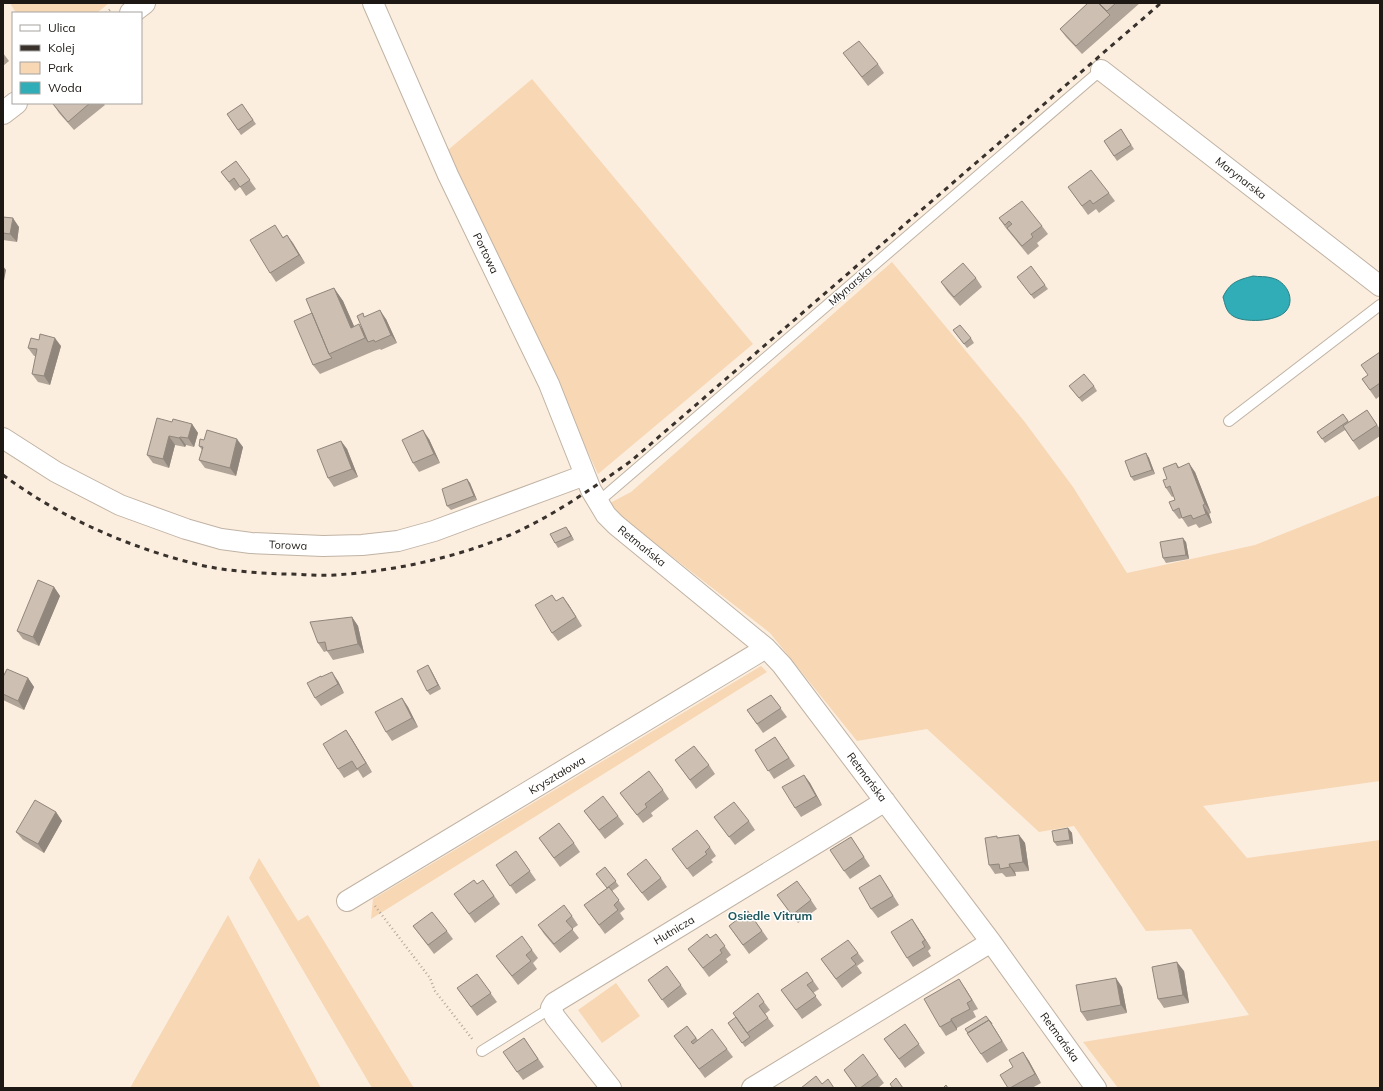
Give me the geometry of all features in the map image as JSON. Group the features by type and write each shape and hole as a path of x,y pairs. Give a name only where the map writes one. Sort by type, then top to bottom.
{"street":[{"path":"132,12 144,3"},
{"name":"Portowa","path":"374,3 448,175 549,384 584,475 598,502"},
{"name":"Marynarska","path":"1101,70 1379,283"},
{"path":"3,113 15,104"},
{"name":"Torowa","path":"3,438 56,472 120,505 186,529 221,539 251,543 323,546 362,545 398,541 434,532 584,475"},
{"name":"Retmańska","path":"598,502 606,515 616,525 766,648 782,665 991,942 1091,1086"},
{"name":"Kryształowa","path":"347,901 766,648"},
{"name":"Hutnicza","path":"551,1008 554,1003 885,801"},
{"path":"752,1088 991,942"},
{"path":"551,1008 555,1017 611,1088"}],"lane":[{"name":"Młynarska","path":"598,502 1101,70"},
{"path":"1229,421 1380,305"},
{"path":"482,1051 551,1008"}],"path":[{"path":"365,890 380,913 430,978 435,991 482,1051"}],"green space":[{"path":"10,3 109,3 98,12 15,12"},
{"path":"532,79 753,344 598,474 448,150"},
{"path":"892,262 1024,421 1073,487 1127,573 1255,545 1380,495 1380,781 1203,806 1247,858 1380,840 1380,1088 1118,1088 1083,1042 1249,1015 1191,929 1146,931 1074,826 1039,832 927,729 857,741 770,633 625,520 610,503 631,492"},
{"path":"761,666 767,672 371,919 373,899"},
{"path":"259,858 298,921 308,915 414,1088 372,1088 249,878"},
{"path":"228,915 321,1088 130,1088"},
{"path":"616,983 640,1016 602,1043 578,1010"}],"water":[{"path":"1253,276 1267,277 1277,280 1282,283 1288,291 1290,296 1289,306 1282,315 1268,319 1244,320 1233,316 1226,308 1223,297 1229,288 1235,282"}],"building":[{"path":"1088,3 1098,3 1110,15 1076,46 1060,29"},
{"path":"1099,3 1116,3 1107,11"},
{"path":"859,41 878,64 862,77 843,53"},
{"path":"53,104 89,104 68,122"},
{"path":"242,104 253,120 238,130 227,114"},
{"path":"1121,129 1131,145 1114,156 1104,141"},
{"path":"236,161 250,180 240,187 234,178 229,182 221,172"},
{"path":"1091,170 1109,193 1093,204 1090,200 1082,206 1068,187"},
{"path":"1022,201 1042,226 1031,234 1033,237 1022,246 1007,228 1012,224 1009,221 1005,225 999,218"},
{"path":"3,217 13,218 10,234 3,233"},
{"path":"275,225 283,238 287,235 299,255 270,273 250,240"},
{"path":"963,263 976,278 954,297 941,282"},
{"path":"1031,266 1045,285 1031,295 1017,277"},
{"path":"334,288 351,328 359,324 365,338 329,354 306,299"},
{"path":"380,310 391,335 375,342 374,340 368,342 357,316 363,313 364,317"},
{"path":"312,313 332,358 313,365 294,321"},
{"path":"960,325 971,338 964,344 953,330"},
{"path":"40,334 55,338 44,376 32,374 37,349 28,348 31,338 39,340"},
{"path":"1380,352 1380,383 1370,390 1362,379 1368,375 1361,365"},
{"path":"1084,374 1094,386 1079,398 1069,386"},
{"path":"1367,410 1377,425 1353,441 1343,426"},
{"path":"1343,414 1348,421 1322,439 1317,432"},
{"path":"157,418 172,422 173,419 192,424 188,438 169,436 163,459 147,455"},
{"path":"207,430 237,439 230,468 199,460 203,447 199,446 200,439 204,440"},
{"path":"423,430 434,454 413,463 402,440"},
{"path":"341,441 352,469 328,478 317,450"},
{"path":"1146,453 1152,470 1131,477 1125,461"},
{"path":"1176,463 1178,468 1189,463 1205,504 1203,505 1206,514 1193,519 1191,515 1182,518 1179,508 1173,511 1169,502 1175,500 1170,486 1166,488 1163,480 1167,479 1163,468"},
{"path":"467,479 474,496 447,506 442,489"},
{"path":"566,527 571,536 555,543 550,534"},
{"path":"1183,538 1186,555 1163,558 1160,542"},
{"path":"38,580 54,587 33,637 17,631"},
{"path":"552,595 556,601 563,597 576,617 552,633 535,605"},
{"path":"352,617 358,644 327,651 325,642 318,643 310,622"},
{"path":"428,665 438,685 427,691 417,671"},
{"path":"7,669 28,678 18,701 3,694 3,677"},
{"path":"332,672 338,684 315,698 307,683"},
{"path":"771,695 781,708 757,724 747,710"},
{"path":"402,698 412,718 386,732 375,712"},
{"path":"346,730 366,763 357,769 352,761 338,769 323,744"},
{"path":"775,737 789,758 768,771 755,750"},
{"path":"694,746 709,765 690,780 675,760"},
{"path":"649,771 663,790 645,804 647,807 637,815 620,793"},
{"path":"804,775 816,796 795,808 782,787"},
{"path":"603,796 618,816 599,830 584,811"},
{"path":"35,800 56,812 38,844 16,832"},
{"path":"734,802 749,821 729,837 714,817"},
{"path":"559,823 574,843 554,858 539,838"},
{"path":"1068,828 1070,840 1054,842 1052,831"},
{"path":"697,830 710,847 705,852 707,854 687,869 672,849"},
{"path":"1019,835 1023,862 1009,864 1010,867 1000,869 999,864 989,865 985,838"},
{"path":"851,837 864,857 844,871 830,850"},
{"path":"516,851 530,871 510,886 496,865"},
{"path":"646,859 661,878 642,893 627,874"},
{"path":"605,867 616,881 607,888 596,874"},
{"path":"880,875 893,896 871,909 859,888"},
{"path":"474,880 477,884 483,880 494,896 469,914 454,894"},
{"path":"797,881 811,900 792,915 777,895"},
{"path":"609,887 619,900 614,905 618,910 599,925 584,905"},
{"path":"564,905 572,916 566,921 573,929 554,944 538,925"},
{"path":"748,911 762,931 743,945 729,926"},
{"path":"432,912 447,931 428,945 413,926"},
{"path":"912,919 925,940 922,942 925,947 907,958 891,932"},
{"path":"707,934 710,938 716,934 725,946 720,950 722,953 703,968 688,949"},
{"path":"522,936 532,950 526,955 531,961 512,976 496,956"},
{"path":"848,940 858,953 851,958 856,964 836,979 821,959"},
{"path":"1177,962 1183,995 1158,999 1152,967"},
{"path":"667,966 681,985 662,1000 648,980"},
{"path":"807,972 813,981 807,985 816,996 796,1010 781,990"},
{"path":"477,974 491,993 471,1007 457,988"},
{"path":"1116,978 1121,1005 1081,1012 1076,985"},
{"path":"959,979 972,1000 967,1003 970,1009 951,1019 951,1021 940,1027 924,999"},
{"path":"758,993 764,1002 759,1006 768,1018 747,1033 733,1013"},
{"path":"986,1016 989,1020 968,1033 965,1029"},
{"path":"736,1017 750,1037 742,1043 728,1023"},
{"path":"989,1020 1002,1041 981,1054 967,1033"},
{"path":"905,1024 919,1044 899,1059 884,1039"},
{"path":"687,1026 696,1038 691,1042 693,1044 712,1029 727,1049 699,1069 674,1036"},
{"path":"524,1038 538,1059 517,1072 503,1052"},
{"path":"1023,1052 1035,1074 1008,1088 1000,1075 1013,1067 1009,1060"},
{"path":"863,1054 878,1075 860,1088 857,1088 844,1070"},
{"path":"816,1076 822,1084 828,1079 834,1088 801,1088"},
{"path":"896,1078 903,1088 893,1088 890,1084"}],"railway":[{"path":"3,475 48,505 97,530 148,550 174,558 200,565 231,570 263,573 322,575 357,573 402,567 446,557 510,535 557,510 631,461 1161,3"}],"district":[{"name":"Osiedle Vitrum","path":"770,915"}]}
